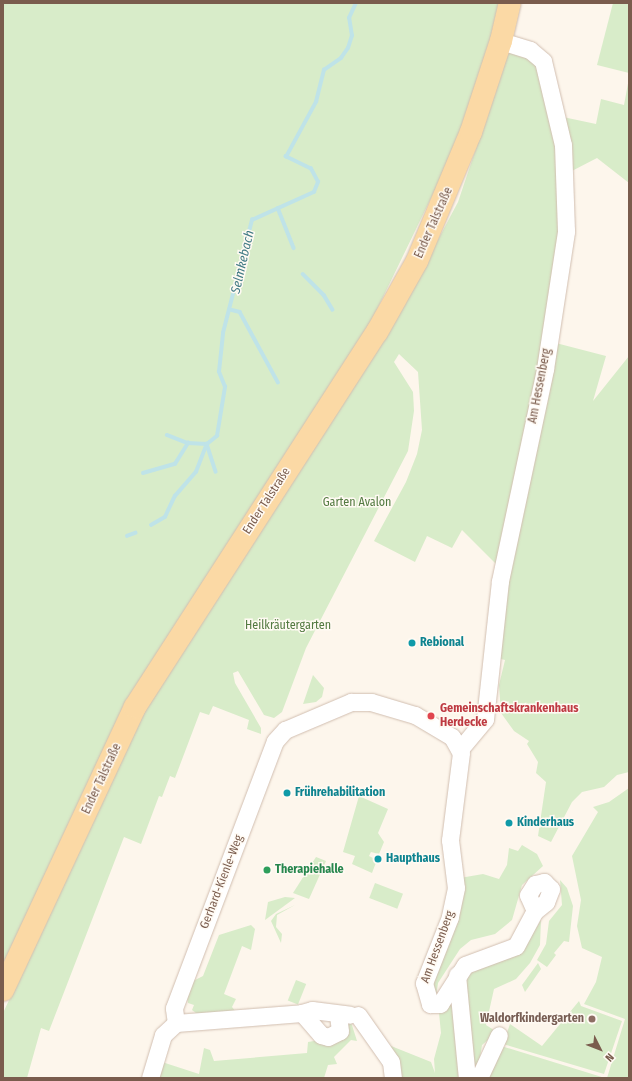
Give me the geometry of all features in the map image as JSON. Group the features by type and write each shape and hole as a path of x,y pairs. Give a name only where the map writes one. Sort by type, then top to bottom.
{"main road":[{"name":"Ender Talstraße","path":"3,990 135,707 377,332 417,261 449,188 501,41 510,3"}],"street":[{"name":"Am Hessenberg","path":"501,41 530,50 543,61 563,145 566,231 545,369 500,581 485,719 460,749 462,761 450,840 456,888 450,917 424,983 430,1004 440,1004 457,975 468,963 516,946 535,911"},
{"name":"Gerhard-Kienle-Weg","path":"176,1023 174,1008 275,741 286,730 342,706 371,702 415,715 442,729 460,749"},
{"path":"457,975 467,1078"},
{"path":"150,1078 163,1035 176,1023 305,1016 312,1010 358,1015"},
{"path":"305,1016 321,1035 334,1037 341,1027 338,1014"},
{"path":"358,1015 360,1034"},
{"path":"358,1015 391,1062 393,1078"},
{"path":"479,1078 499,1035"}],"green space":[{"path":"3,3 501,3 465,128 369,326 128,704 3,968"},
{"path":"613,3 629,3 629,73 597,65"},
{"path":"509,50 542,64 557,119 563,234 499,567 462,530 452,548 427,536 415,562 374,541 406,482 417,454 422,430 418,372 399,354 394,362 413,392 414,411 408,451 306,648 282,712 274,718 264,715 238,671 233,673 235,683 261,728 261,734 247,729 249,720 213,706 209,715 200,712 175,778 170,776 162,797 159,796 141,844 124,837 49,1031 41,1028 27,1078 3,1078 3,1013 144,711 424,266 458,202"},
{"path":"629,78 629,183 597,158 566,174 563,117 596,124 601,99 624,105"},
{"path":"552,342 606,356 593,401 629,356 629,772 617,775 604,787 582,792 572,802 551,842 538,836 546,782 536,773 538,762 527,744 529,741 514,731 501,713 499,685 505,660 493,657"},
{"path":"313,675 324,688 322,697 316,702 303,704"},
{"path":"629,788 629,1078 607,1078 625,1019 584,1004 596,982 602,957 582,948 577,926 581,900 572,856 598,812 593,807 609,802"},
{"path":"359,796 388,809 378,833 384,842 379,854 371,852 369,856 377,860 372,873 352,864 355,856 343,852"},
{"path":"522,845 537,854 543,866 522,885 512,920 495,934 471,940 460,949 438,983 436,997 429,985 460,878 483,874 499,879 507,865 509,848 518,851"},
{"path":"316,857 326,861 309,899 293,893"},
{"path":"560,880 567,888 573,906 569,942 564,941 554,953 556,955 547,967 537,960 546,944 549,921 562,905"},
{"path":"375,883 403,894 397,909 369,898"},
{"path":"285,897 295,898 265,920 268,902"},
{"path":"295,905 277,915 276,927 282,934 281,943 271,921 276,914"},
{"path":"541,920 540,945 530,963 516,979 494,989 486,1025 497,1032 482,1045 477,1077 469,1078 464,979 470,970 523,949"},
{"path":"251,925 255,929 251,950 242,946 224,994 236,999 232,1007 237,1013 196,1013 192,1010 194,1005 188,1003 187,998 193,981 203,976 219,935"},
{"path":"538,963 541,969 525,992 522,985"},
{"path":"296,980 306,984 298,1005 288,1000"},
{"path":"453,994 466,1078 396,1078 386,1044 431,1062 435,1073 434,1059 441,1033 439,1013"},
{"path":"579,1001 581,1006 622,1021 604,1074 503,1044 510,1024 542,1046"},
{"path":"351,1022 357,1041 351,1040 334,1057 337,1064 328,1065 324,1078 158,1078 162,1062 199,1074 204,1048 210,1050 214,1061 307,1053 308,1042 320,1040"},
{"path":"498,1045 605,1078 482,1078"}],"waterway":[{"name":"Selmkebach","path":"151,525 165,517 175,496 196,472 207,444 217,436 225,387 219,372 223,333 252,220 314,192 318,182 311,169 286,157 316,102 324,70 341,58 348,48 352,36 349,18 356,3"},
{"path":"278,208 294,248"},
{"path":"303,274 324,295 333,310"},
{"path":"232,310 240,312 278,382"},
{"path":"167,435 188,443"},
{"path":"143,473 175,464 188,443 207,444 216,472"},
{"name":"Selmkebach","path":"127,536 135,533"}],"place":[{"name":"Rebional","path":"412,643"},
{"name":"Gemeinschaftskrankenhaus Herdecke","path":"431,716"},
{"name":"Frührehabilitation","path":"287,793"},
{"name":"Kinderhaus","path":"509,823"},
{"name":"Haupthaus","path":"378,859"},
{"name":"Therapiehalle","path":"267,870"},
{"name":"Waldorfkindergarten","path":"592,1019"}],"park label":[{"name":"Garten Avalon","path":"357,503"},
{"name":"Heilkräutergarten","path":"288,626"}]}
